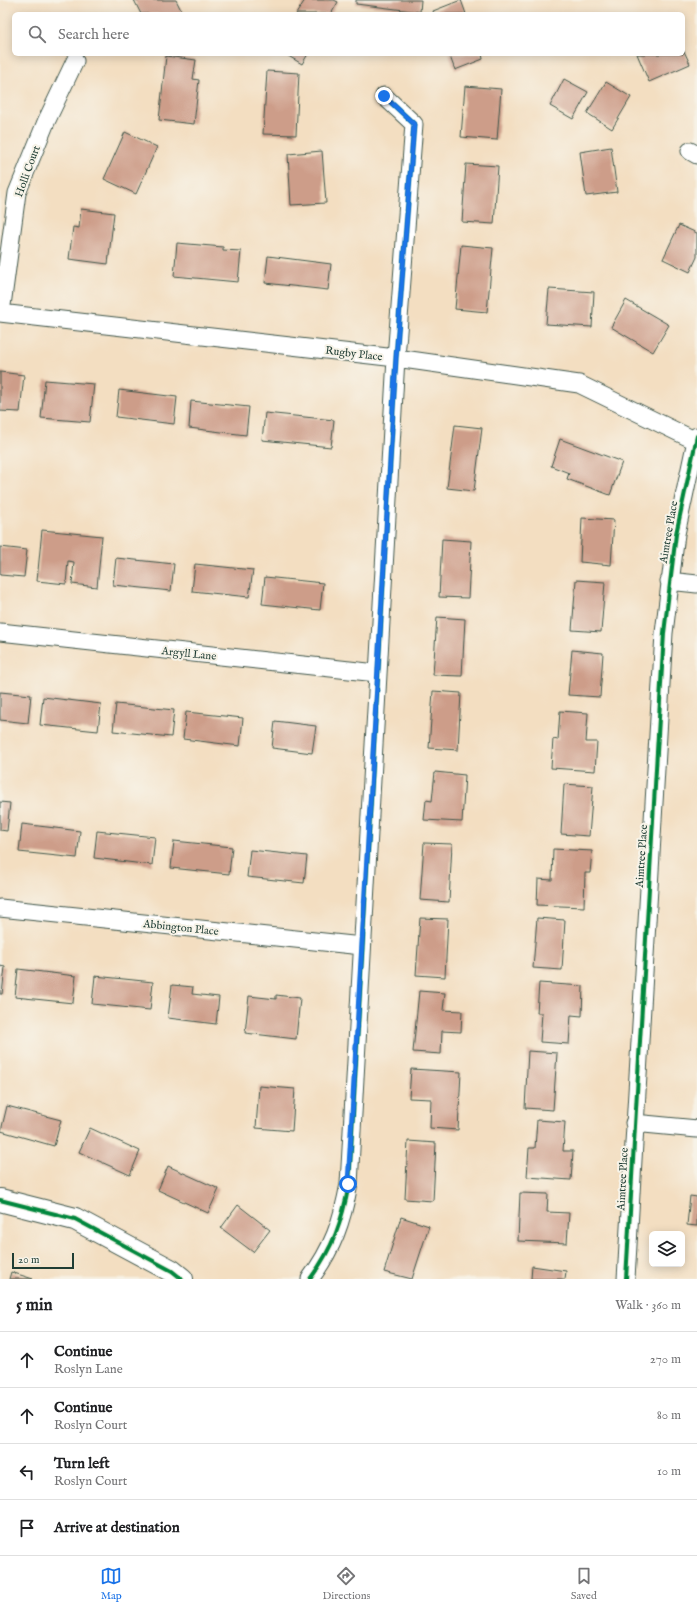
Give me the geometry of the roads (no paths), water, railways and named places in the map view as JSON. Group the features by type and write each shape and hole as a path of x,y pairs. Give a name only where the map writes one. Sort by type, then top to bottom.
{"street":[{"name":"Holli Court","path":"0,313 17,193 46,122 75,61"},
{"path":"310,1279 321,1264 337,1235 344,1210 348,1184 396,358 414,124 384,96"},
{"name":"Rugby Place","path":"0,313 396,358 579,384 696,439"},
{"name":"Aimtree Place","path":"626,1279 664,633 669,581 676,534 696,439"},
{"path":"669,581 697,584"},
{"name":"Argyll Lane","path":"0,632 377,673"},
{"name":"Abbington Place","path":"0,908 362,946"},
{"path":"634,1123 697,1129"},
{"path":"0,1200 74,1219 172,1271 182,1279"}]}
